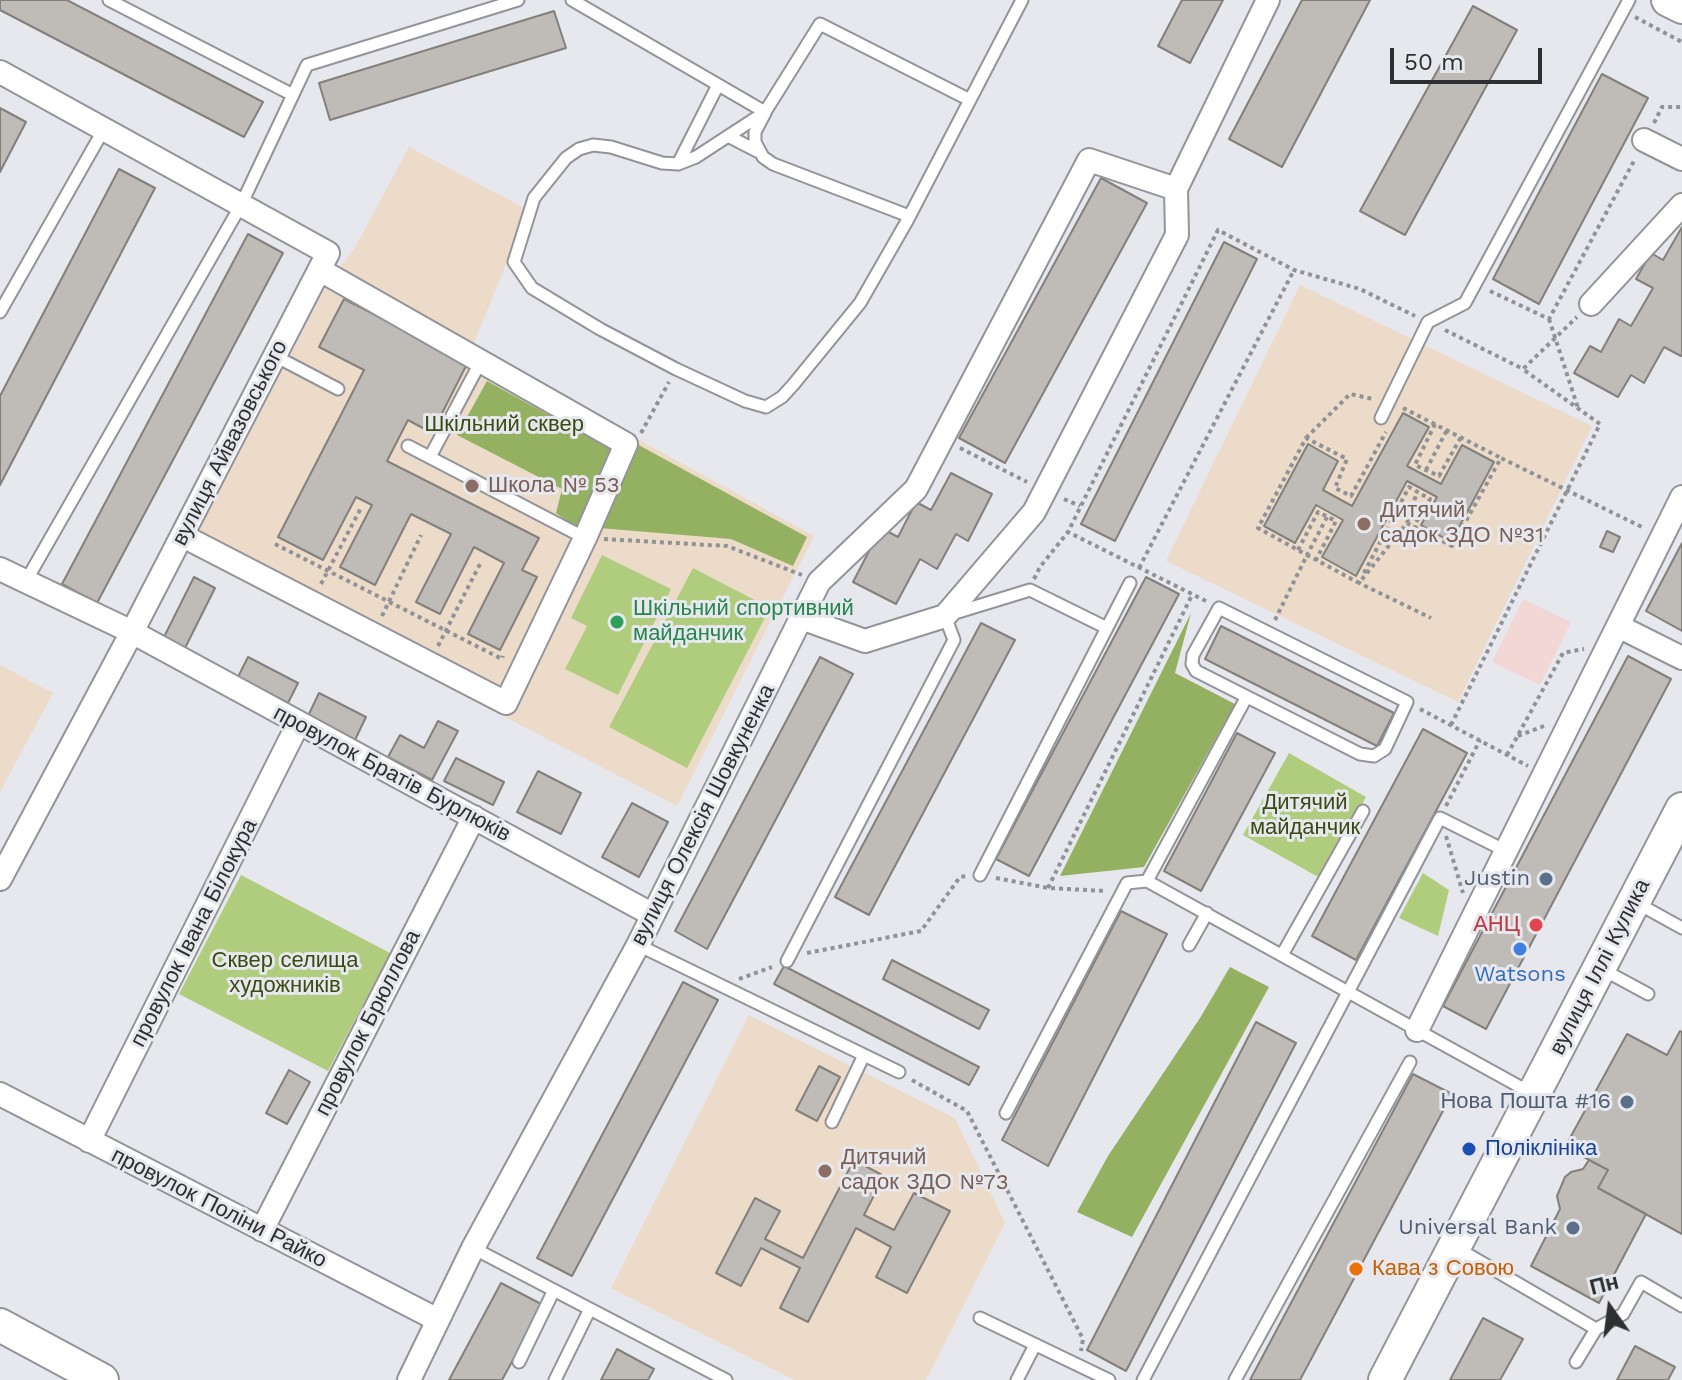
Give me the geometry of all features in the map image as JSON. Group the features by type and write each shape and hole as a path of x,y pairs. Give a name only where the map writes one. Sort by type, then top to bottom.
{"street":[{"path":"801,618 865,641 945,616 1034,512 1177,235 1176,189 1268,0"},
{"path":"1668,0 1682,7"},
{"path":"0,72 241,205 324,262 481,361 626,444 506,703 183,536"},
{"path":"1644,140 1682,159"},
{"name":"вулиця Олексія Шовкуненка","path":"409,1380 473,1248 638,945 819,582 916,489 1089,160 1176,189"},
{"path":"1591,304 1682,205"},
{"name":"вулиця Айвазовського","path":"0,879 183,536 324,262"},
{"path":"1417,1030 1682,497"},
{"path":"0,569 132,632"},
{"name":"провулок Братів Бурлюків","path":"132,632 653,915"},
{"path":"1614,635 1682,658"},
{"name":"провулок Івана Білокура","path":"89,1141 298,724"},
{"name":"вулиця Іллі Кулика","path":"1385,1380 1682,809"},
{"name":"провулок Брюллова","path":"262,1230 474,817"},
{"name":"провулок Поліни Райко","path":"0,1094 438,1320"},
{"path":"0,1325 96,1378"}],"lane":[{"path":"109,0 293,95"},
{"path":"26,581 241,205 307,65 518,0"},
{"path":"572,0 765,112"},
{"path":"765,112 696,157 678,164 662,163 611,147 593,145 579,149 566,158 534,198 514,262 532,288 553,301 676,369 758,407 774,403 793,385 860,303 1022,0"},
{"path":"1381,418 1428,322 1465,303 1626,5"},
{"path":"757,151 755,132 820,24 970,100"},
{"path":"678,164 718,85"},
{"path":"0,312 104,129"},
{"path":"728,136 757,151 773,164 909,216"},
{"path":"275,356 338,389"},
{"path":"430,457 481,361"},
{"path":"408,446 585,538"},
{"path":"980,875 1130,583"},
{"path":"787,961 954,640 945,616 1030,590 1107,628"},
{"path":"1219,608 1407,702 1385,749 1374,756 1360,754 1246,698 1196,671 1192,664 1193,655 1219,608"},
{"path":"1147,881 1246,698"},
{"path":"1282,955 1363,811"},
{"path":"1143,1380 1440,818 1506,851"},
{"path":"1006,1113 1122,891 1127,883 1147,881 1534,1094"},
{"path":"1634,901 1682,928"},
{"path":"1189,945 1207,913"},
{"path":"1084,935 1096,942"},
{"path":"638,945 899,1072"},
{"path":"1600,968 1648,994"},
{"path":"832,1122 864,1055"},
{"path":"1235,1380 1410,1062"},
{"path":"1455,1246 1596,1329"},
{"path":"473,1248 726,1380"},
{"path":"1576,1362 1596,1329 1623,1314 1641,1282 1682,1306"},
{"path":"519,1362 554,1290"},
{"path":"555,1380 590,1309"},
{"path":"980,1318 1109,1380"},
{"path":"1017,1380 1035,1345"}],"path":[{"path":"1626,5 1682,42"},
{"path":"1578,408 1549,319 1662,107 1682,107"},
{"path":"1040,567 1068,532 1218,230 1294,270 1360,289 1523,369 1600,424 1451,725"},
{"path":"1139,568 1294,270"},
{"path":"1496,293 1549,319"},
{"path":"1523,369 1591,304"},
{"path":"641,433 676,369"},
{"path":"1431,618 1258,528 1306,438 1350,394 1401,406 1662,537"},
{"path":"1435,424 1415,465 1439,476 1461,437"},
{"path":"1426,470 1447,430"},
{"path":"1306,438 1347,459 1335,488 1351,496 1386,432"},
{"path":"942,439 1080,506"},
{"path":"1407,523 1452,546 1501,458"},
{"path":"1359,583 1409,487 1430,499 1414,526"},
{"path":"1359,583 1407,523 1417,492"},
{"path":"328,571 361,508"},
{"path":"1298,550 1318,512 1336,521 1316,560"},
{"path":"1277,615 1327,517"},
{"path":"1068,532 1219,608"},
{"path":"389,602 421,535"},
{"path":"585,538 727,546 819,582"},
{"path":"275,544 502,659"},
{"path":"445,631 481,562"},
{"path":"1048,888 1192,595"},
{"path":"1507,755 1563,653 1614,635"},
{"path":"1407,702 1544,775"},
{"path":"722,985 808,953 921,931 960,877 980,875 1048,888 1122,891"},
{"path":"899,1072 967,1111 1083,1339 1078,1365"}],"shaded area":[{"name":"Школа № 53","path":"409,147 528,210 472,348 814,536 677,806 187,553 329,281 354,249"},
{"name":"Дитячий садок ЗДО №31","path":"1300,285 1592,426 1458,702 1166,561"},
{"path":"1523,599 1571,622 1540,685 1492,662"},
{"path":"0,665 53,693 0,792"},
{"name":"Дитячий садок ЗДО №73","path":"749,1015 955,1118 1005,1223 926,1380 795,1380 611,1288"}],"green space":[{"name":"Шкільний сквер","path":"487,381 612,450 580,530 556,513 562,489 457,435"},
{"path":"635,443 807,537 793,566 731,539 599,528"},
{"name":"Шкільний спортивний майданчик","path":"602,555 671,589 618,695 565,669 587,626 571,618"},
{"path":"693,568 770,608 687,768 609,727"},
{"path":"1191,613 1175,673 1235,704 1144,867 1060,876"},
{"name":"Дитячий майданчик","path":"1289,753 1366,797 1320,878 1243,835"},
{"path":"1423,873 1449,890 1438,936 1399,918"},
{"name":"Сквер селища художників","path":"241,875 390,953 328,1071 179,994"},
{"path":"1230,967 1269,987 1132,1237 1077,1212 1108,1156 1200,1018"}],"building":[{"path":"0,0 67,0 263,102 244,137 0,10"},
{"path":"1182,0 1223,0 1190,63 1158,46"},
{"path":"1302,0 1370,0 1282,167 1229,139"},
{"path":"1473,6 1517,30 1405,235 1360,211"},
{"path":"554,11 566,48 330,120 319,83"},
{"path":"1602,74 1648,98 1539,304 1493,279"},
{"path":"0,108 26,122 0,172"},
{"path":"119,169 155,188 0,485 0,396"},
{"path":"1101,178 1147,203 1005,463 959,438"},
{"path":"1682,227 1682,354 1664,347 1644,383 1631,375 1618,397 1574,373 1590,346 1601,352 1619,319 1631,326 1653,288 1636,279 1651,253 1663,260"},
{"path":"248,234 283,253 97,603 62,584"},
{"path":"1224,242 1257,259 1115,541 1081,524"},
{"path":"344,299 468,362 432,433 408,420 387,461 539,538 522,570 537,577 500,650 468,634 504,563 474,547 440,614 416,602 451,534 411,514 375,585 340,567 372,505 356,497 323,560 278,537 364,370 319,347"},
{"path":"1403,413 1429,427 1407,466 1441,484 1462,445 1494,462 1451,542 1421,525 1437,497 1407,481 1356,576 1322,557 1343,520 1316,505 1295,543 1264,526 1308,444 1338,461 1323,490 1352,506"},
{"path":"951,473 992,494 968,541 956,534 937,569 920,559 896,604 853,582 881,528 898,537 916,502 931,510"},
{"path":"1607,531 1620,537 1613,552 1600,547"},
{"path":"1682,543 1682,631 1646,611"},
{"path":"194,577 215,588 185,648 164,637"},
{"path":"1146,577 1179,594 1029,876 996,859"},
{"path":"981,623 1015,640 869,915 835,897"},
{"path":"1221,626 1394,713 1377,746 1205,659"},
{"path":"1628,656 1671,679 1486,1029 1443,1006"},
{"path":"248,657 298,683 288,703 238,677"},
{"path":"820,657 853,674 707,949 675,931"},
{"path":"319,693 366,717 355,740 308,716"},
{"path":"438,721 458,731 432,780 388,757 400,735 424,748"},
{"path":"1423,729 1467,753 1356,960 1312,936"},
{"path":"1237,733 1275,753 1201,891 1164,871"},
{"path":"456,758 504,782 493,805 444,781"},
{"path":"538,771 581,793 561,834 517,812"},
{"path":"632,803 668,822 639,877 602,857"},
{"path":"1121,911 1167,934 1048,1166 1002,1140"},
{"path":"892,960 989,1010 979,1029 883,979"},
{"path":"784,966 979,1067 969,1085 774,984"},
{"path":"683,982 718,1000 572,1276 537,1258"},
{"path":"1256,1022 1296,1043 1126,1371 1087,1350"},
{"path":"1680,1031 1682,1234 1598,1188 1608,1170 1565,1147 1627,1034 1667,1055"},
{"path":"819,1066 840,1077 817,1121 796,1110"},
{"path":"289,1070 310,1082 287,1124 266,1113"},
{"path":"1413,1074 1452,1094 1300,1380 1250,1380"},
{"path":"854,1160 884,1176 864,1215 894,1230 914,1193 950,1211 907,1293 876,1277 891,1247 856,1228 808,1322 780,1308 800,1268 761,1248 741,1286 716,1273 755,1198 780,1211 765,1239 803,1258"},
{"path":"1589,1160 1608,1170 1598,1188 1646,1214 1599,1303 1531,1266 1560,1209 1557,1196 1565,1177 1583,1169"},
{"path":"501,1283 543,1305 502,1380 449,1380"},
{"path":"1483,1318 1523,1339 1500,1380 1450,1380"},
{"path":"1635,1346 1675,1367 1668,1380 1617,1380"},
{"path":"617,1349 654,1369 648,1380 601,1380"}],"place":[{"name":"Школа № 53","path":"472,486"},
{"name":"Дитячий садок ЗДО №31","path":"1364,524"},
{"name":"Шкільний спортивний майданчик","path":"617,622"},
{"name":"Justin","path":"1546,879"},
{"name":"АНЦ","path":"1536,925"},
{"name":"Watsons","path":"1520,949"},
{"name":"Нова Пошта #16","path":"1627,1102"},
{"name":"Поліклініка","path":"1469,1149"},
{"name":"Дитячий садок ЗДО №73","path":"825,1171"},
{"name":"Universal Bank","path":"1573,1228"},
{"name":"Кава з Совою","path":"1356,1269"}]}
